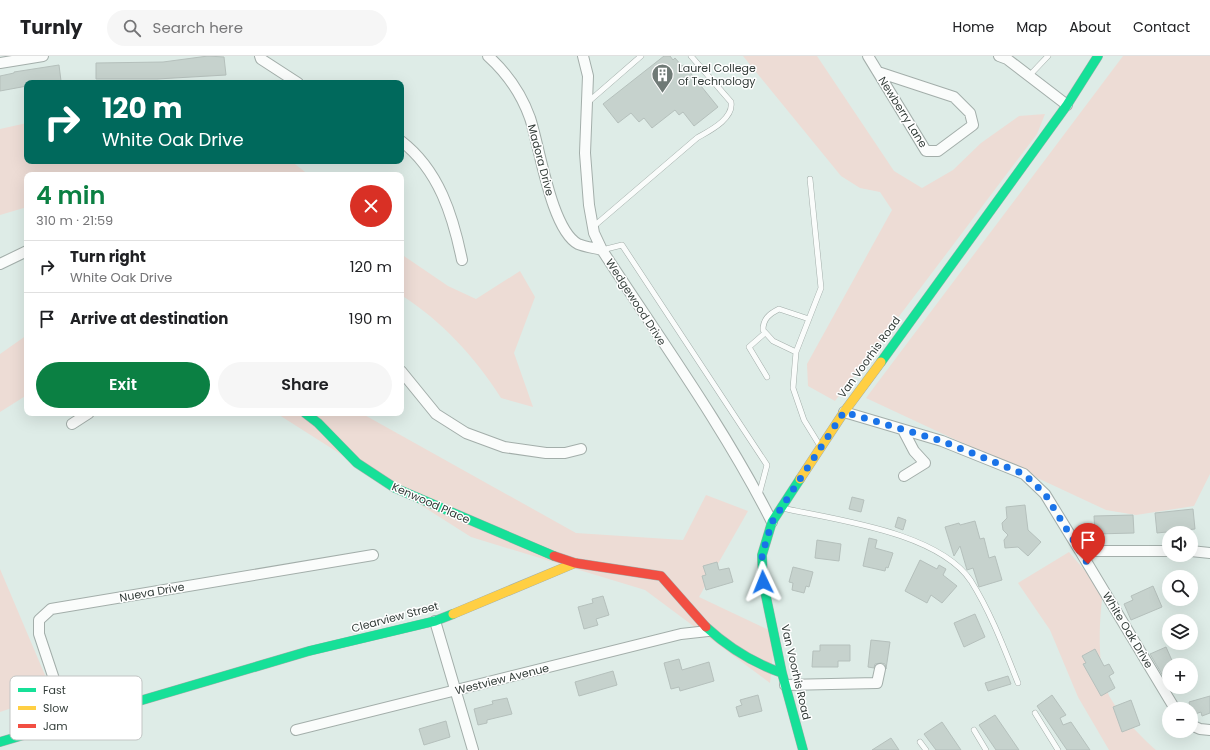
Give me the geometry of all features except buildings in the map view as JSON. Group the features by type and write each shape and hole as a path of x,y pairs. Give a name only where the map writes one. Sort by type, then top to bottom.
{"street":[{"path":"0,63 43,56"},
{"path":"260,56 261,59 293,80"},
{"name":"Madora Drive","path":"488,56 510,78 530,118 554,208 562,227 578,244 602,250"},
{"name":"Wedgewood Drive","path":"583,56 588,76 585,153 589,205 593,227 602,250 715,422 758,494 772,522"},
{"name":"Newberry Lane","path":"868,56 926,151 938,151 973,124 970,112 954,97 878,72"},
{"path":"999,56 1007,59 1067,105"},
{"name":"Van Voorhis Road","path":"803,750 782,673 763,582 762,555 772,522 844,412 1067,105 1098,56"},
{"path":"404,144 431,173 447,201 462,260"},
{"path":"0,264 24,253"},
{"path":"404,375 436,414 466,433 504,447 546,453 565,453 581,449"},
{"name":"White Oak Drive","path":"844,412 942,441 1024,474 1045,494 1171,702"},
{"path":"72,424 84,416"},
{"name":"Kenwood Place","path":"309,416 318,423 357,463 395,488 424,499 548,554 575,563 661,576 674,594 708,631 758,665 782,673"},
{"path":"903,430 914,451 925,463 904,476"},
{"path":"1080,551 1162,551"},
{"path":"1198,552 1210,553"},
{"name":"Nueva Drive","path":"53,676 39,634 39,620 51,609 374,555"},
{"name":"Clearview Street","path":"142,699 309,651 435,621 564,569 575,563"},
{"path":"435,621 473,750"},
{"name":"Westview Avenue","path":"296,730 681,634 708,631"},
{"path":"786,685 876,683 880,669"},
{"path":"1198,729 1210,730"},
{"name":"Clearview Street","path":"0,742 10,739"}],"lane":[{"path":"587,103 641,56"},
{"path":"593,227 696,138 710,131 730,112 732,108 731,102 691,56"},
{"path":"1030,76 1048,56"},
{"path":"810,179 821,288 796,352 793,388 804,420 821,447"},
{"path":"602,250 622,245 767,465 758,494"},
{"path":"796,352 773,341 763,330 763,323 770,313 779,309 808,319"},
{"path":"765,333 749,347 767,377"},
{"path":"782,508 884,530 912,539 932,549 954,565 970,580 996,627 1018,683"},
{"path":"1035,713 1058,750"},
{"path":"974,730 986,750"},
{"path":"920,742 926,750"}],"shaded area":[{"path":"743,56 817,56 894,171 922,188 953,170 981,143 1019,116 1045,114 1037,134 835,401 808,386 807,364 892,210 880,192 860,188 841,176"},
{"path":"1123,56 1210,56 1210,474 1194,506 1136,515 1106,510 866,398"},
{"path":"24,124 24,164 295,164 305,172 24,172 24,208 0,215 0,129"},
{"path":"404,256 448,286 476,299 520,271 535,297 514,353 533,407 501,398 469,354 444,328 404,297"},
{"path":"24,337 24,397 0,412 0,354"},
{"path":"281,416 366,416 576,533 683,540 706,495 748,511 699,597 775,633 770,683 645,590 471,537"},
{"path":"1069,552 1103,592 1100,617 1100,647 1106,689 1115,705 1126,719 1156,750 1109,750 1078,697 1050,630 1018,583"},
{"path":"0,569 45,676 10,676 10,709 0,712"}],"traffic: fast":[{"path":"881,362 1067,105 1098,56"},
{"path":"309,416 318,423 357,463 395,488 554,556"},
{"path":"800,479 772,522 762,555 763,582 782,673 803,750"},
{"path":"142,700 309,651 435,621 453,614"},
{"path":"706,627 724,642 742,654 761,665 782,673"},
{"path":"0,742 10,739"}],"traffic: slow":[{"path":"800,479 844,412 881,362"},
{"path":"453,614 575,563"}],"traffic: jam":[{"path":"554,556 575,563 661,576 706,627"}],"place":[{"name":"Laurel College of Technology","path":"662,94"}],"route":[{"path":"763,582 762,555 772,522 844,412 942,441 1024,474 1045,494 1088,564"}]}
